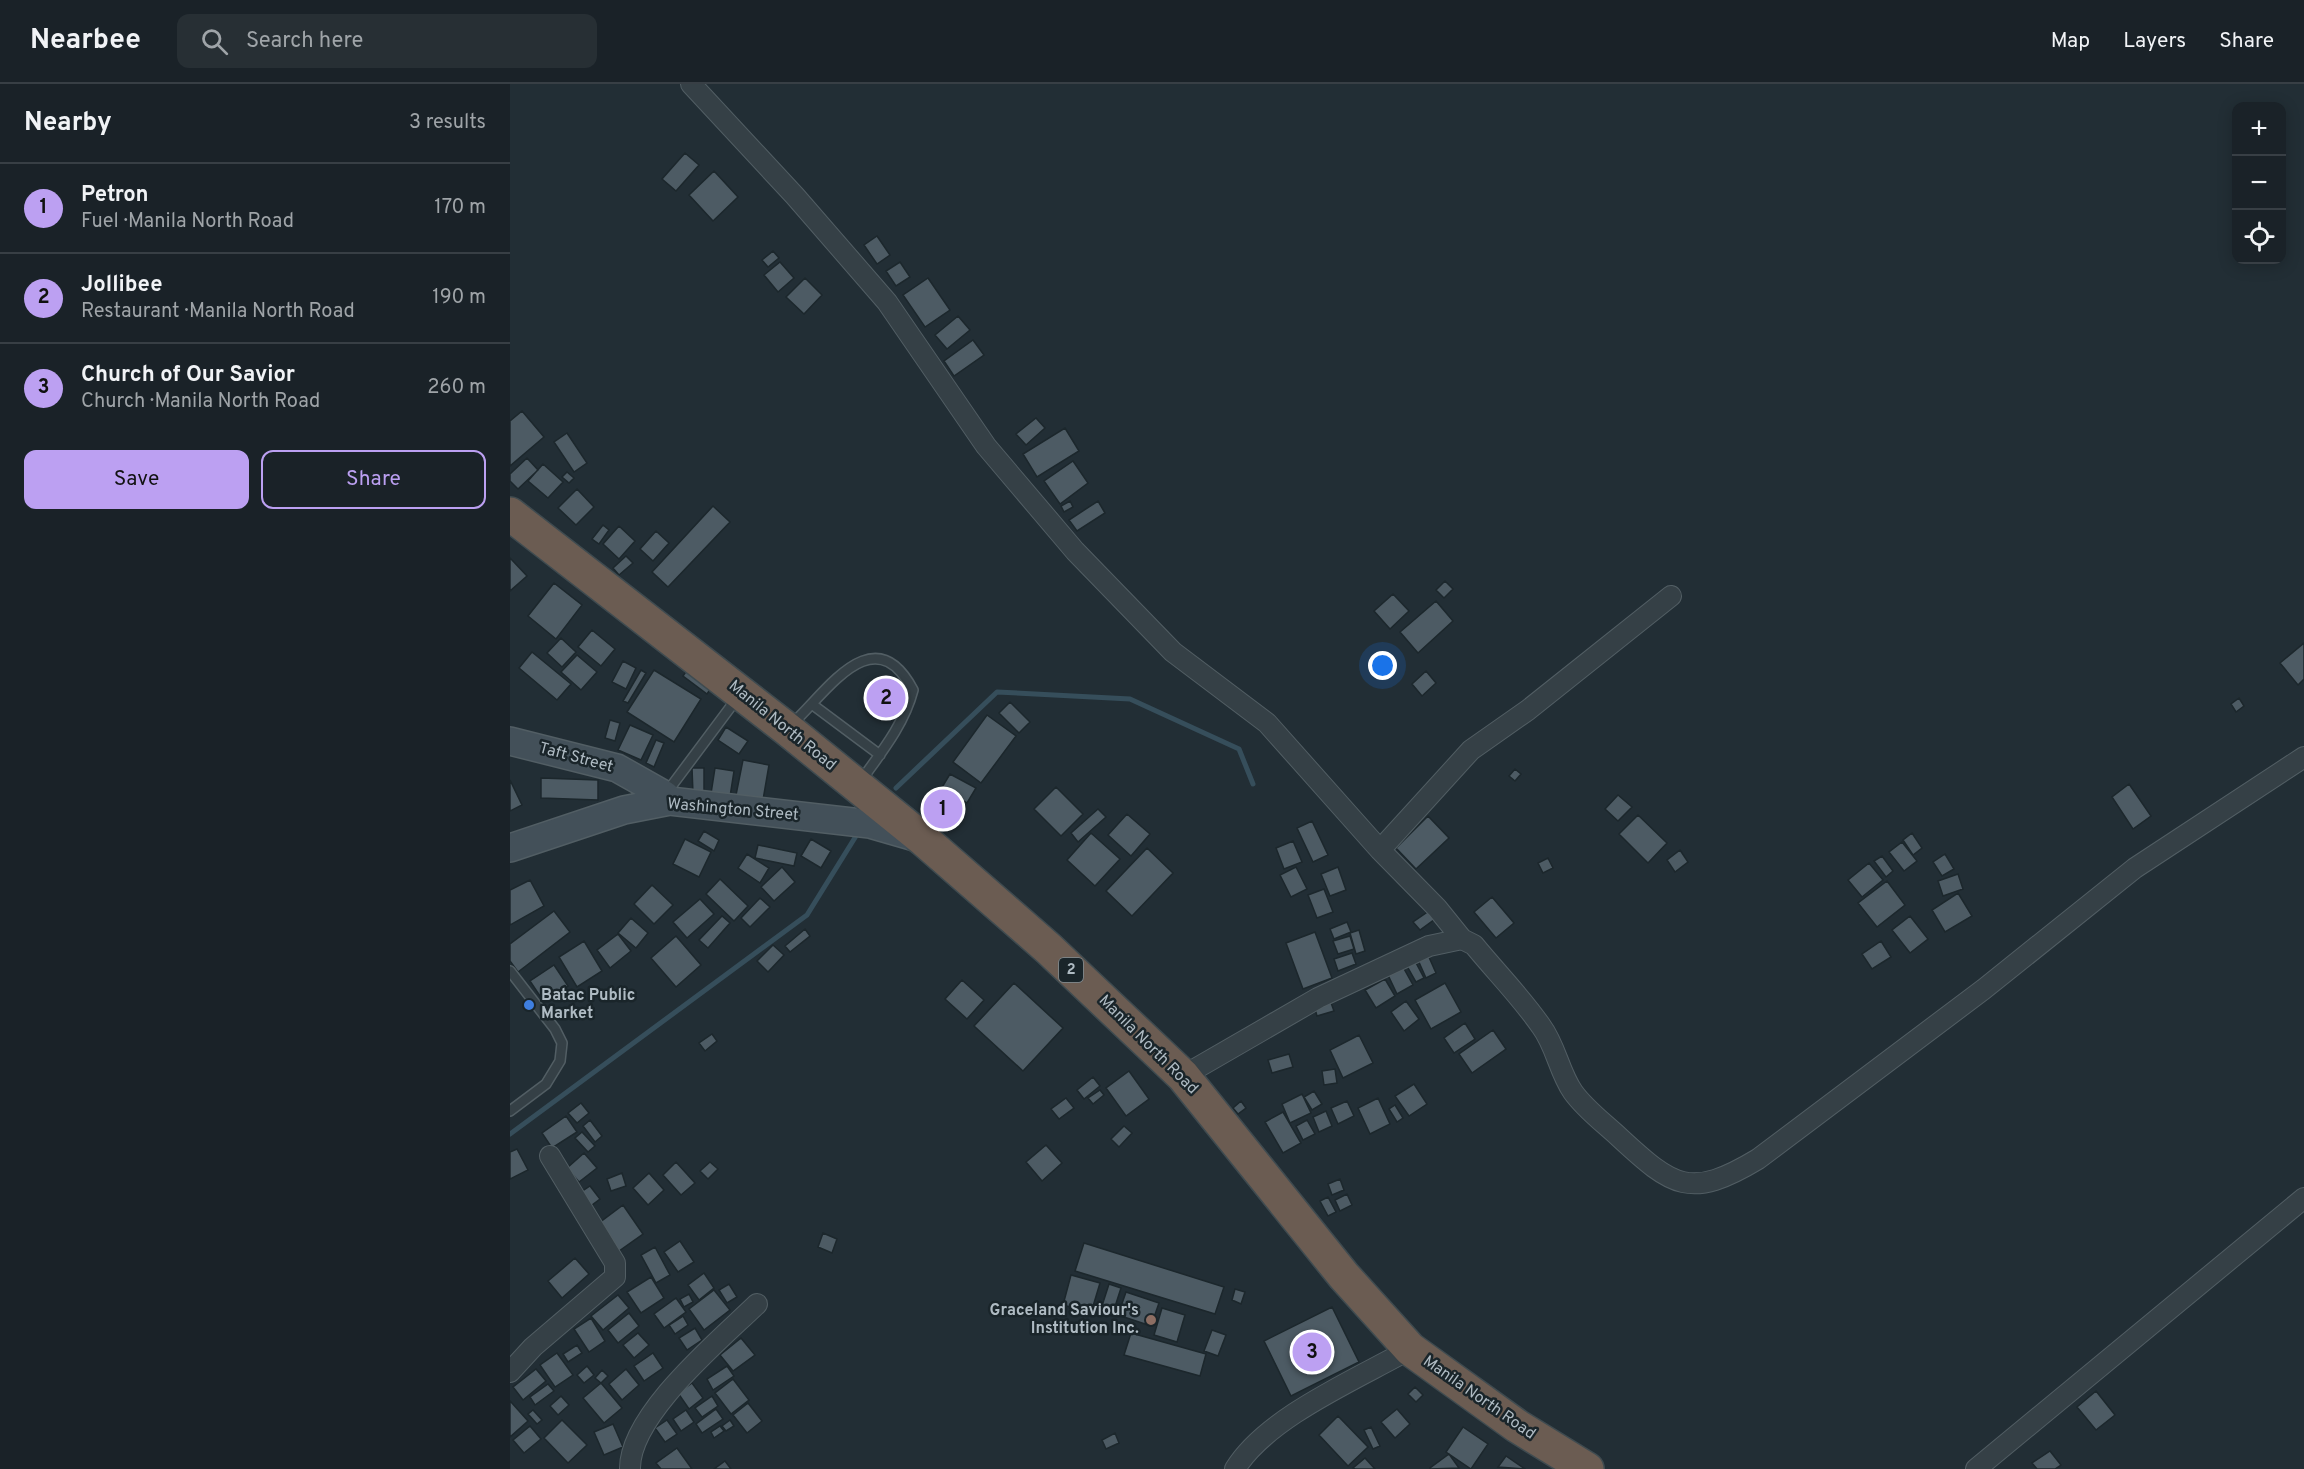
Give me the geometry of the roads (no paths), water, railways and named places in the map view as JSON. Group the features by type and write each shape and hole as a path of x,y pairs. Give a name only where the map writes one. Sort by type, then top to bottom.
{"highway":[{"name":"Manila North Road","path":"510,514 787,729 924,840 1049,949 1183,1076 1344,1276 1410,1349 1517,1426 1587,1469"}],"main road":[{"name":"Taft Street","path":"510,741 617,768 667,798"},
{"name":"Washington Street","path":"510,848 667,798 870,824 898,830 924,840"}],"street":[{"path":"691,84 795,196 887,302 986,446 1075,551 1173,652 1268,723 1380,850 1437,908 1462,939 1474,945 1542,1026 1573,1092 1584,1105 1657,1172 1683,1182 1708,1183 1727,1178 1758,1159 1984,989 2136,868 2304,757"},
{"path":"1380,850 1471,750 1528,710 1671,596"},
{"path":"1183,1076 1318,998 1429,946 1462,939"},
{"path":"510,1372 533,1347 615,1277 615,1263 549,1156"},
{"path":"1976,1469 2304,1198"},
{"path":"630,1469 634,1448 642,1428 660,1402 757,1304"},
{"path":"1235,1469 1259,1438 1318,1401 1410,1349"}],"lane":[{"path":"787,729 813,705 838,676 855,664 876,657 893,664 904,673 913,690 909,706 857,787"},
{"path":"667,798 741,693"},
{"path":"813,705 880,754"},
{"path":"510,971 555,1029 562,1043 560,1061 546,1084 510,1111"}],"waterway":[{"path":"896,788 997,692 1130,699 1239,749 1253,784"},
{"path":"510,1134 807,915 856,836"}],"place":[{"name":"Jollibee","path":"886,698"},
{"name":"Petron","path":"943,809"},
{"name":"Batac Public Market","path":"529,1005"},
{"name":"Graceland Saviour's Institution Inc.","path":"1151,1320"},
{"name":"Church of Our Savior","path":"1312,1352"}]}
